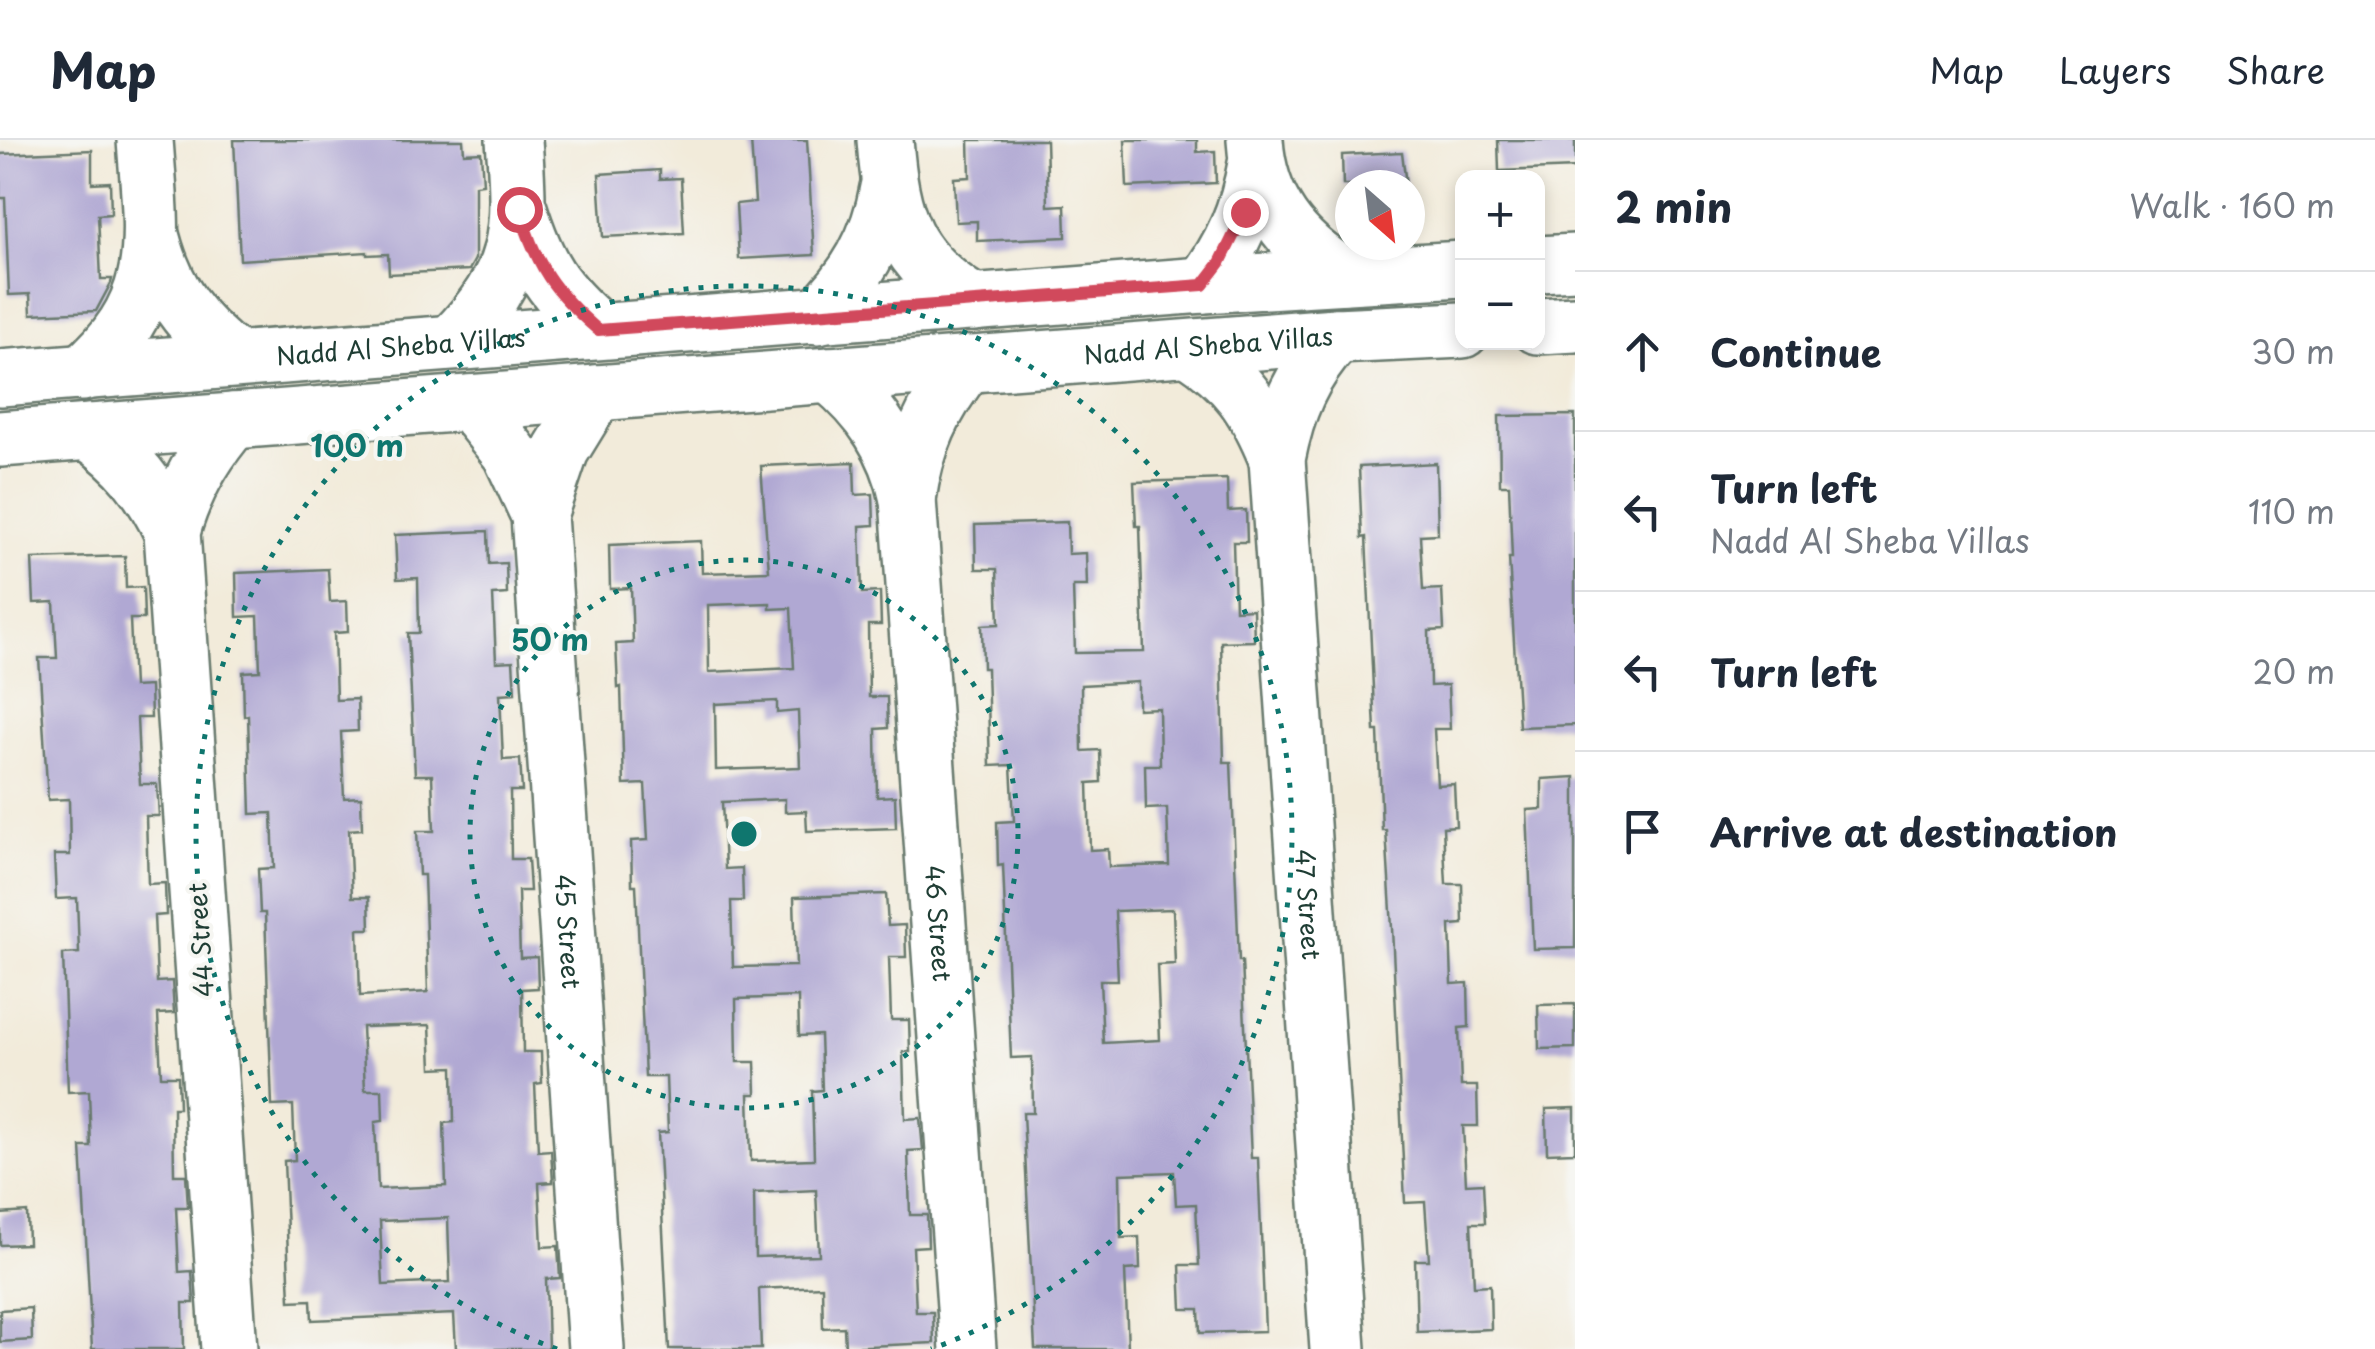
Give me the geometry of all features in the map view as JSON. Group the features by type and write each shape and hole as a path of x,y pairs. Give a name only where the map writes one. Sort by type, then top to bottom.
{"street":[{"path":"82,373 106,352 132,314 148,270 152,239 145,140"},
{"path":"453,342 484,308 507,268 516,239 519,209 514,140"},
{"path":"1256,152 1275,213 1317,260 1344,276"},
{"path":"1203,285 1234,238 1245,212 1256,152"},
{"path":"887,164 904,234 917,255 934,274 974,303"},
{"path":"818,316 859,270 874,242 887,164"},
{"path":"519,209 538,265 556,290 598,330"},
{"path":"152,239 172,295 200,330 236,358"},
{"name":"Nadd Al Sheba Villas","path":"0,378 598,330 1455,269"},
{"name":"Nadd Al Sheba Villas","path":"0,439 1336,336 1455,330"},
{"path":"1277,459 1286,418 1302,380 1336,336"},
{"path":"1190,348 1236,384 1253,406 1277,459"},
{"path":"908,500 924,433 943,396 967,364"},
{"path":"830,375 852,393 884,435 908,500"},
{"path":"540,515 560,450 596,393"},
{"path":"470,403 510,453 540,515"},
{"path":"172,532 201,462 234,421"},
{"path":"89,432 132,466 149,488 172,532"},
{"name":"47 Street","path":"1277,459 1338,1349"},
{"name":"46 Street","path":"908,500 968,1349"},
{"name":"45 Street","path":"540,515 596,1349"},
{"name":"44 Street","path":"172,532 229,1349"}],"building":[{"path":"234,140 463,140 464,153 481,152 483,184 475,185 475,259 469,270 389,274 388,254 367,252 240,260"},
{"path":"751,140 807,140 814,255 739,259 736,204 755,202"},
{"path":"969,140 1046,140 1048,206 1065,205 1066,237 977,241 977,221 956,222 954,178 970,177"},
{"path":"1125,140 1197,140 1197,152 1215,151 1216,183 1127,187"},
{"path":"1498,140 1575,140 1575,168 1499,170"},
{"path":"92,150 92,183 110,182 111,214 98,215 101,279 112,279 111,283 96,311 31,314 30,294 9,295 0,154"},
{"path":"1402,152 1404,170 1342,170 1342,155"},
{"path":"660,170 660,179 681,178 684,233 603,237 599,174"},
{"path":"1575,415 1575,725 1519,727 1509,558 1509,485 1500,485 1499,416"},
{"path":"854,462 855,495 873,494 874,525 860,526 862,593 880,592 881,625 868,625 869,697 887,697 888,728 876,729 877,797 895,796 896,828 807,831 806,811 785,812 785,799 722,802 725,869 742,868 743,901 731,901 733,967 796,966 794,897 886,894 888,926 905,925 906,957 889,957 891,1020 909,1020 910,1052 903,1052 905,1119 920,1118 923,1150 908,1151 910,1215 927,1215 928,1246 913,1247 916,1312 933,1312 934,1343 845,1347 844,1327 823,1328 822,1286 759,1289 761,1349 669,1349 658,1133 668,1132 666,1077 645,1077 636,885 632,885 631,841 648,840 645,784 624,785 621,687 618,688 616,644 633,643 631,588 610,589 609,545 701,541 702,573 769,571 761,466","holes":["770,603 770,609 791,608 794,668 709,672 708,605","777,701 777,713 798,711 800,767 716,770 715,704","798,997 799,1036 820,1035 822,1090 812,1091 814,1159 751,1161 749,1094 756,1094 755,1062 737,1062 736,999","816,1190 819,1255 755,1257 754,1193"]},
{"path":"1436,463 1438,534 1420,535 1423,590 1442,589 1444,630 1429,631 1430,686 1448,685 1450,729 1434,729 1437,785 1454,784 1456,826 1443,827 1446,884 1462,884 1463,924 1450,925 1452,984 1468,983 1469,1027 1459,1028 1461,1086 1477,1086 1478,1126 1463,1126 1466,1184 1483,1183 1485,1223 1471,1223 1474,1286 1490,1285 1491,1329 1417,1332 1415,1260 1429,1260 1425,1202 1405,1203 1386,830 1382,830 1359,467"},
{"path":"1227,479 1228,511 1246,510 1247,542 1233,542 1235,610 1253,609 1254,641 1221,642 1224,762 1231,762 1239,961 1251,1158 1258,1158 1265,1331 1200,1333 1199,1309 1182,1309 1180,1265 1199,1265 1196,1204 1176,1205 1174,1172 1120,1174 1121,1238 1139,1237 1140,1269 1125,1270 1128,1349 1035,1349 1023,1113 1033,1113 1032,1057 1011,1058 1003,865 998,866 997,822 1014,821 1011,765 990,766 987,668 983,668 982,625 999,624 997,569 976,569 975,525 1067,522 1068,554 1086,553 1087,586 1073,586 1075,653 1144,652 1140,526 1136,526 1134,482","holes":["1138,682 1138,709 1159,708 1160,765 1145,765 1146,809 1167,808 1169,865 1109,867 1108,849 1090,850 1088,783 1101,782 1100,750 1082,751 1081,685","1173,909 1175,964 1157,965 1160,1040 1103,1043 1100,980 1118,980 1115,911"]},
{"path":"488,531 489,564 506,563 507,594 493,595 496,662 513,661 515,693 500,694 503,760 520,759 522,791 510,791 511,859 528,859 530,891 518,891 520,958 537,957 538,988 522,989 523,1052 541,1052 542,1083 535,1084 538,1151 551,1150 553,1182 539,1183 542,1247 558,1246 560,1278 546,1279 548,1349 456,1349 454,1314 312,1320 311,1300 290,1301 284,1161 295,1160 293,1105 272,1106 265,913 260,913 258,869 274,868 272,813 251,814 248,715 244,716 243,672 260,671 258,616 237,617 236,573 328,569 330,602 347,601 348,632 334,633 336,700 357,699 358,731 341,732 344,798 361,797 362,829 349,830 352,897 369,897 370,929 358,929 360,996 428,992 424,875 419,875 417,831 434,831 432,775 415,775 408,633 419,633 418,578 397,579 395,535","holes":["430,1025 432,1068 453,1067 454,1122 444,1123 446,1186 378,1189 375,1122 383,1121 382,1090 365,1090 362,1027","448,1218 450,1282 383,1285 380,1221"]},
{"path":"125,556 126,588 143,587 144,619 130,619 133,687 150,686 151,718 137,718 140,784 157,784 159,816 146,816 148,884 165,883 166,915 154,916 157,982 172,981 174,1013 158,1014 161,1076 178,1076 179,1108 173,1108 174,1175 186,1175 188,1207 176,1207 179,1272 192,1271 194,1303 183,1303 184,1349 92,1349 81,1147 91,1147 89,1091 68,1092 63,954 79,953 77,898 56,899 54,855 70,855 69,799 48,800 39,658 57,658 54,602 34,603 32,559"},
{"path":"1575,777 1575,948 1533,949 1527,810 1542,809 1542,779"},
{"path":"1575,1004 1575,1048 1539,1049 1538,1005"},
{"path":"1575,1108 1575,1152 1547,1153 1546,1109"},
{"path":"27,1212 28,1244 0,1245 0,1214"},
{"path":"31,1308 32,1340 0,1342 0,1310"}],"route":[{"path":"519,209 538,265 556,290 598,330 1203,285 1220,263 1245,212"}]}
